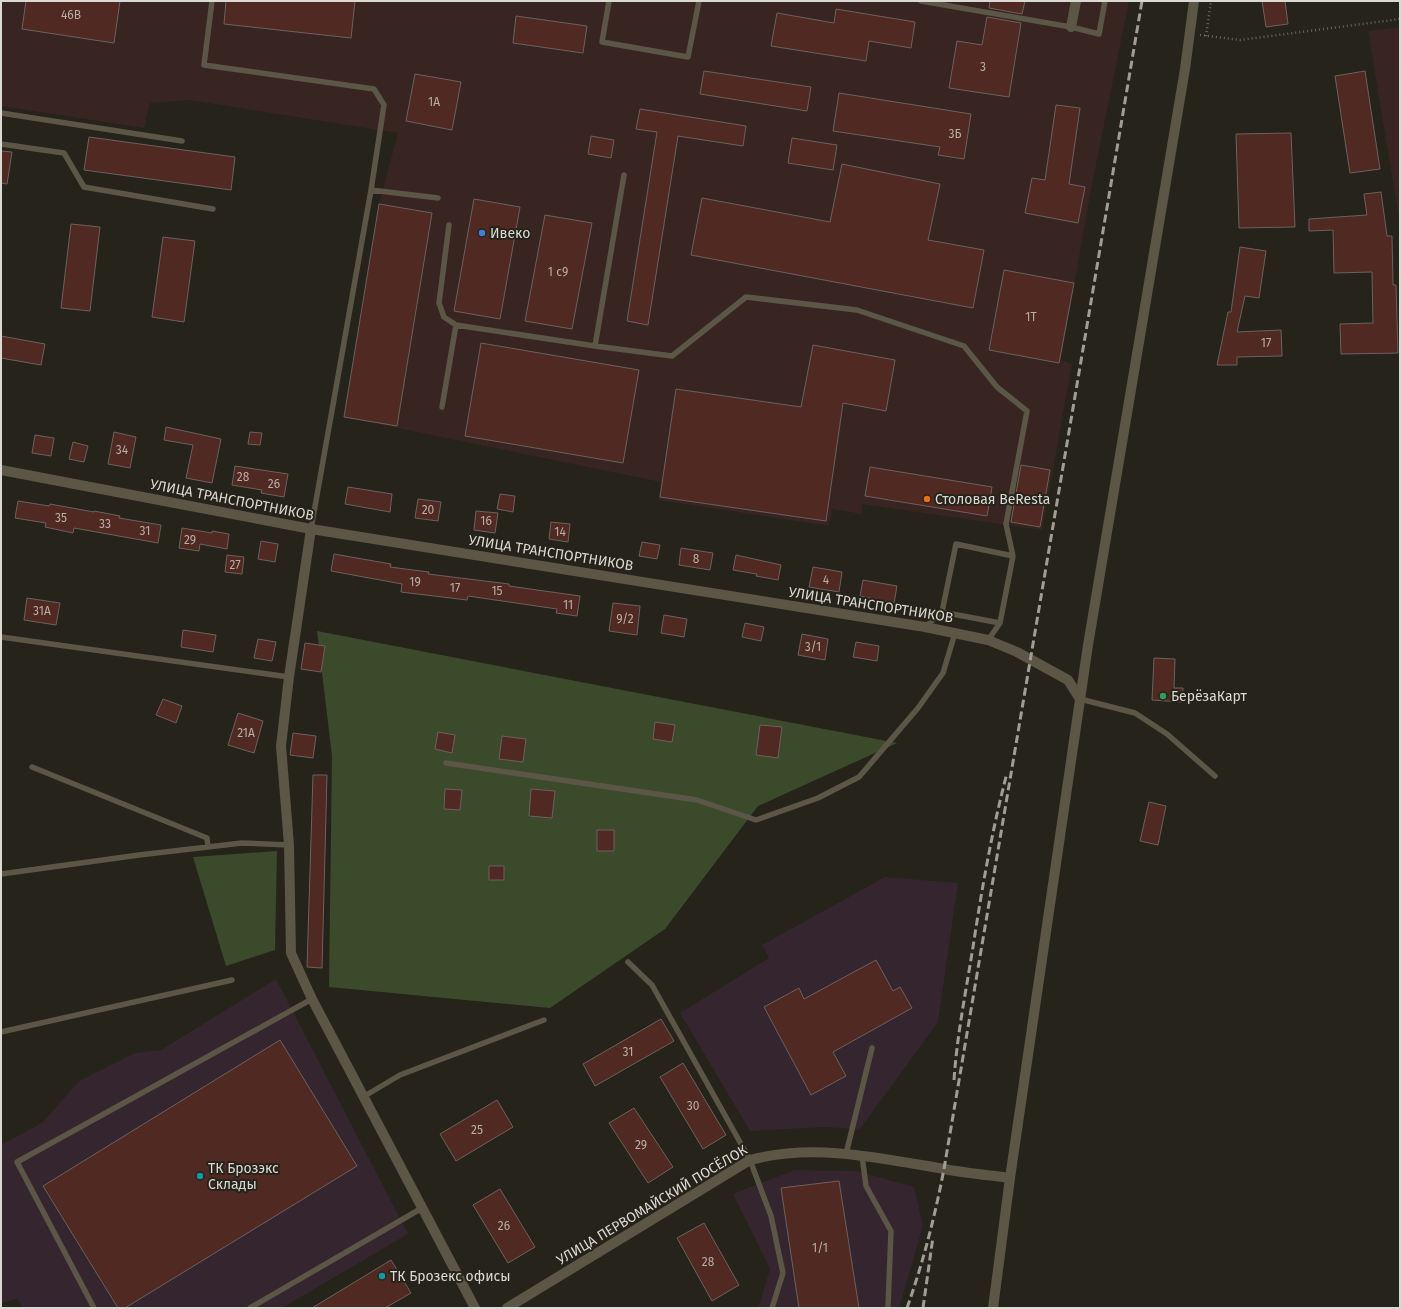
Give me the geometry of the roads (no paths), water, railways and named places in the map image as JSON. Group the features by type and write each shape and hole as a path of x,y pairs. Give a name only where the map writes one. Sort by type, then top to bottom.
{"street":[{"path":"1071,27 1076,1"},
{"path":"993,1308 1010,1178 1096,590 1185,69 1194,1"},
{"name":"УЛИЦА ТРАНСПОРТНИКОВ","path":"1,470 311,529 925,627 988,640 1017,652 1068,680 1080,699"},
{"path":"311,529 281,746 288,845 291,953 312,999 475,1308"},
{"name":"УЛИЦА ПЕРВОМАЙСКИЙ ПОСЁЛОК","path":"508,1308 750,1160 768,1156 797,1153 846,1154 1010,1178"}],"lane":[{"path":"212,1 204,66 374,89 384,105 311,529"},
{"path":"609,1 602,42 688,57 699,1"},
{"path":"921,1 1071,27 1099,34 1105,1"},
{"path":"1,113 182,141"},
{"path":"1,144 64,153 84,187 213,209"},
{"path":"595,346 624,175"},
{"path":"370,190 438,198"},
{"path":"449,225 439,303 444,317 456,325 672,356 746,297 857,310 964,346 997,387 1027,411 1006,524 1012,556 1000,623 988,640"},
{"path":"442,407 456,325"},
{"path":"925,627 942,612 956,544 1012,556"},
{"path":"942,612 1000,623"},
{"path":"446,763 697,800 756,820 818,798 859,777 918,708 943,673 955,633"},
{"path":"1,637 290,677"},
{"path":"1080,699 1135,713 1167,734 1215,776"},
{"path":"32,768 207,838 208,847"},
{"path":"1,874 242,843 288,845"},
{"path":"628,962 652,985 750,1160 771,1216 783,1273 772,1308"},
{"path":"1,1032 232,980"},
{"path":"94,1308 18,1162 312,999"},
{"path":"363,1097 400,1075 544,1020"},
{"path":"846,1154 872,1048"},
{"path":"862,1156 866,1186 891,1231 888,1307"},
{"path":"250,1308 422,1208"}],"railway":[{"path":"907,1308 928,1239 944,1169 1142,1"},
{"path":"954,1080 959,1030 984,881 1007,773"},
{"path":"923,1308 933,1237"}],"place":[{"name":"Ивеко","path":"482,233"},
{"name":"Столовая BeResta","path":"927,499"},
{"name":"БерёзаКарт","path":"1163,696"},
{"name":"ТК Брозэкс Склады","path":"200,1176"},
{"name":"ТК Брозекс офисы","path":"382,1276"}]}
